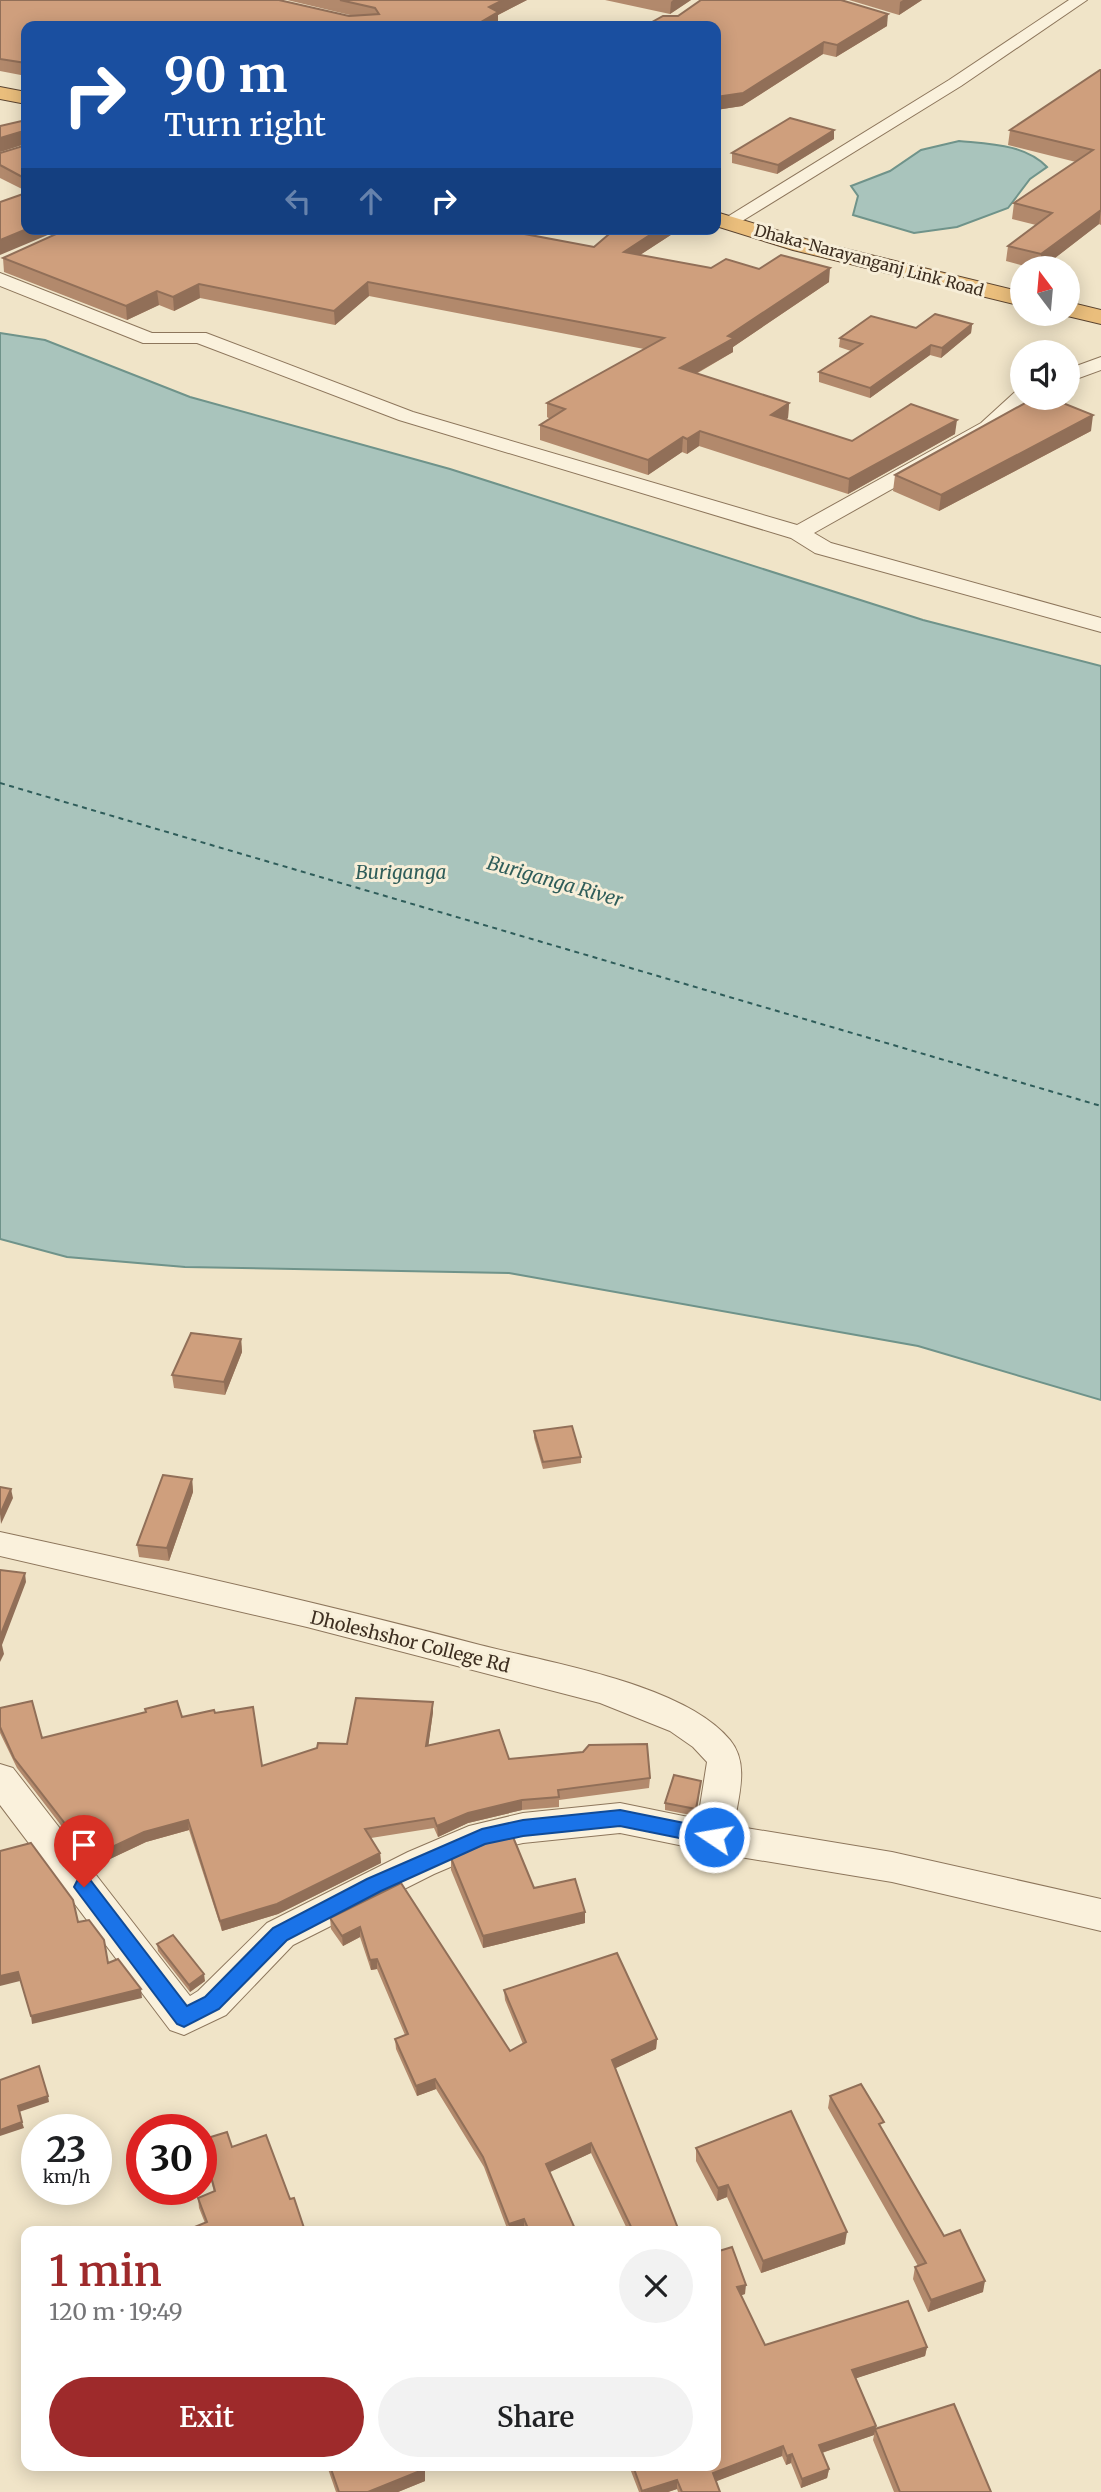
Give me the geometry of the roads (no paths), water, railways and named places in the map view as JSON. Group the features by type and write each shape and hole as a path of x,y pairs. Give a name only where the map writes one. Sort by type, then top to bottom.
{"highway":[{"path":"0,93 21,97"},
{"name":"Dhaka-Narayanganj Link Road","path":"722,220 801,245 1010,296"},
{"path":"1080,312 1101,317"}],"street":[{"path":"722,220 955,83 1079,0"},
{"path":"3,269 150,339 199,337 406,416 799,533 823,548 1101,625"},
{"path":"1080,371 1101,363"},
{"path":"799,533 988,427 1010,407"},
{"name":"Dholeshshor College Rd","path":"0,1544 158,1579 453,1651 662,1711 697,1729 712,1742 725,1760 714,1837"},
{"path":"0,1777 184,2018 212,2003 280,1934 374,1885 482,1837 523,1828 620,1818 892,1867 1101,1915"}],"water":[{"path":"959,141 1017,149 1038,159 1047,167 1030,179 1008,208 957,227 914,233 853,215 858,196 851,186 890,171 921,150"},
{"name":"Buriganga","path":"0,333 45,340 190,397 450,469 923,620 1101,666 1101,1400 918,1346 509,1273 185,1267 67,1257 0,1239"}],"water label":[{"name":"Buriganga River","path":"555,881"}]}
